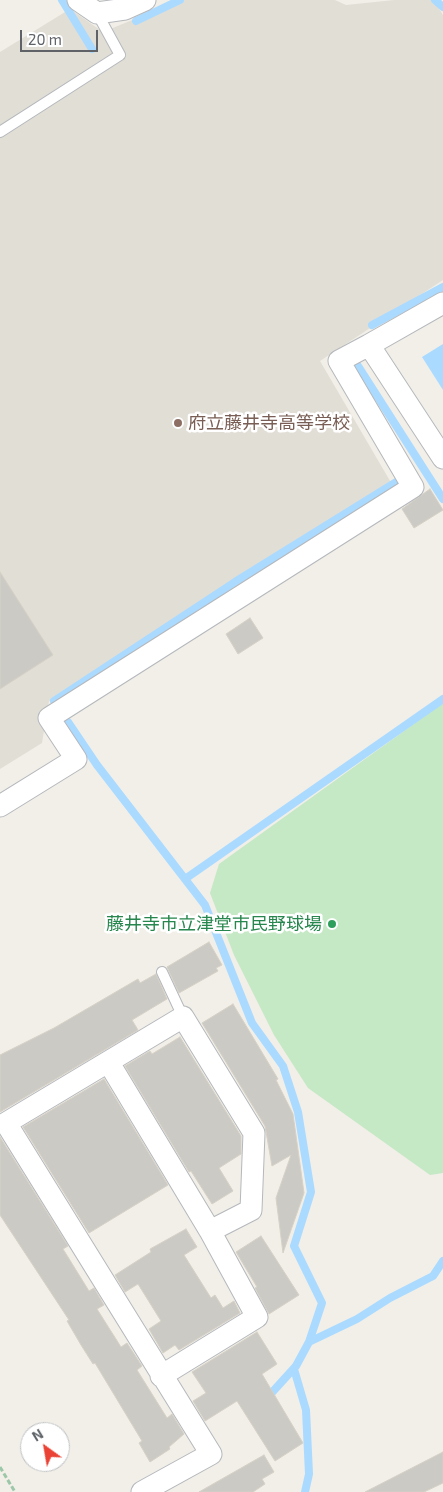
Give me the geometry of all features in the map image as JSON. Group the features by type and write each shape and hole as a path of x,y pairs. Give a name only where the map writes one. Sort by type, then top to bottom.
{"street":[{"path":"78,0 97,13 125,9 145,0"},
{"path":"0,806 76,759 49,718 413,487 339,362 443,303"},
{"path":"369,344 443,458"},
{"path":"142,1492 211,1454 6,1123 183,1017 254,1133 251,1210 210,1231"},
{"path":"109,1063 210,1231 257,1317 161,1376"}],"lane":[{"path":"0,132 120,55 97,13"},
{"path":"162,972 183,1017"}],"path":[{"path":"0,1467 15,1492"}],"shaded area":[{"name":"府立藤井寺高等学校","path":"181,0 335,0 346,5 394,0 434,0 443,15 443,280 320,361 393,486 49,701 42,743 0,769 0,52 70,9 103,32"}],"green space":[{"name":"藤井寺市立津堂市民野球場","path":"443,703 443,1173 430,1175 308,1088 274,1035 234,955 210,893 219,864"}],"water":[{"path":"443,344 443,390 422,357"}],"building":[{"path":"430,489 443,510 414,528 402,509"},
{"path":"0,572 53,655 0,689"},
{"path":"250,618 263,638 238,654 226,634"},
{"path":"209,942 222,965 216,968 218,971 179,993 167,967"},
{"path":"156,974 167,999 132,1020 138,1030 0,1112 0,1055 54,1028 138,979 140,983"},
{"path":"233,1004 278,1079 276,1080 293,1114 304,1193 283,1253 276,1198 291,1155 272,1166 265,1126 202,1023"},
{"path":"180,1037 241,1136 241,1154 219,1168 233,1191 212,1204 191,1171 189,1172 125,1066 150,1051 152,1054"},
{"path":"104,1079 168,1185 89,1233 23,1127"},
{"path":"0,1137 68,1246 63,1249 89,1291 94,1288 104,1305 97,1309 121,1347 127,1343 142,1366 137,1370 167,1418 172,1414 184,1434 169,1447 170,1449 150,1462 139,1443 142,1441 95,1363 93,1364 81,1345 67,1321 69,1320 0,1215"},
{"path":"186,1229 197,1247 184,1255 211,1298 215,1295 223,1308 234,1301 240,1313 179,1350 175,1345 163,1353 149,1329 161,1321 138,1284 125,1292 115,1275 151,1252 150,1249"},
{"path":"261,1236 299,1295 269,1314 255,1288 257,1287 236,1252"},
{"path":"257,1332 277,1364 262,1374 303,1443 275,1461 237,1401 205,1421 193,1401 206,1393 192,1372"},
{"path":"443,1452 443,1483 424,1492 365,1492"},
{"path":"264,1455 274,1472 262,1479 265,1484 253,1492 199,1492"}],"waterway":[{"path":"62,0 92,49"},
{"path":"136,21 180,0"},
{"path":"435,0 443,7"},
{"path":"372,325 443,287"},
{"path":"356,363 443,499"},
{"path":"54,701 235,582 398,481"},
{"path":"185,879 443,699"},
{"path":"68,722 97,765 205,905 252,1023 283,1066 298,1112 311,1192 294,1246 322,1303 309,1342"},
{"path":"267,1398 296,1366 309,1342 357,1319 390,1298 433,1276 443,1261"},
{"path":"294,1369 306,1410 309,1474 305,1492"}],"place":[{"name":"府立藤井寺高等学校","path":"178,423"},
{"name":"藤井寺市立津堂市民野球場","path":"332,924"}]}
